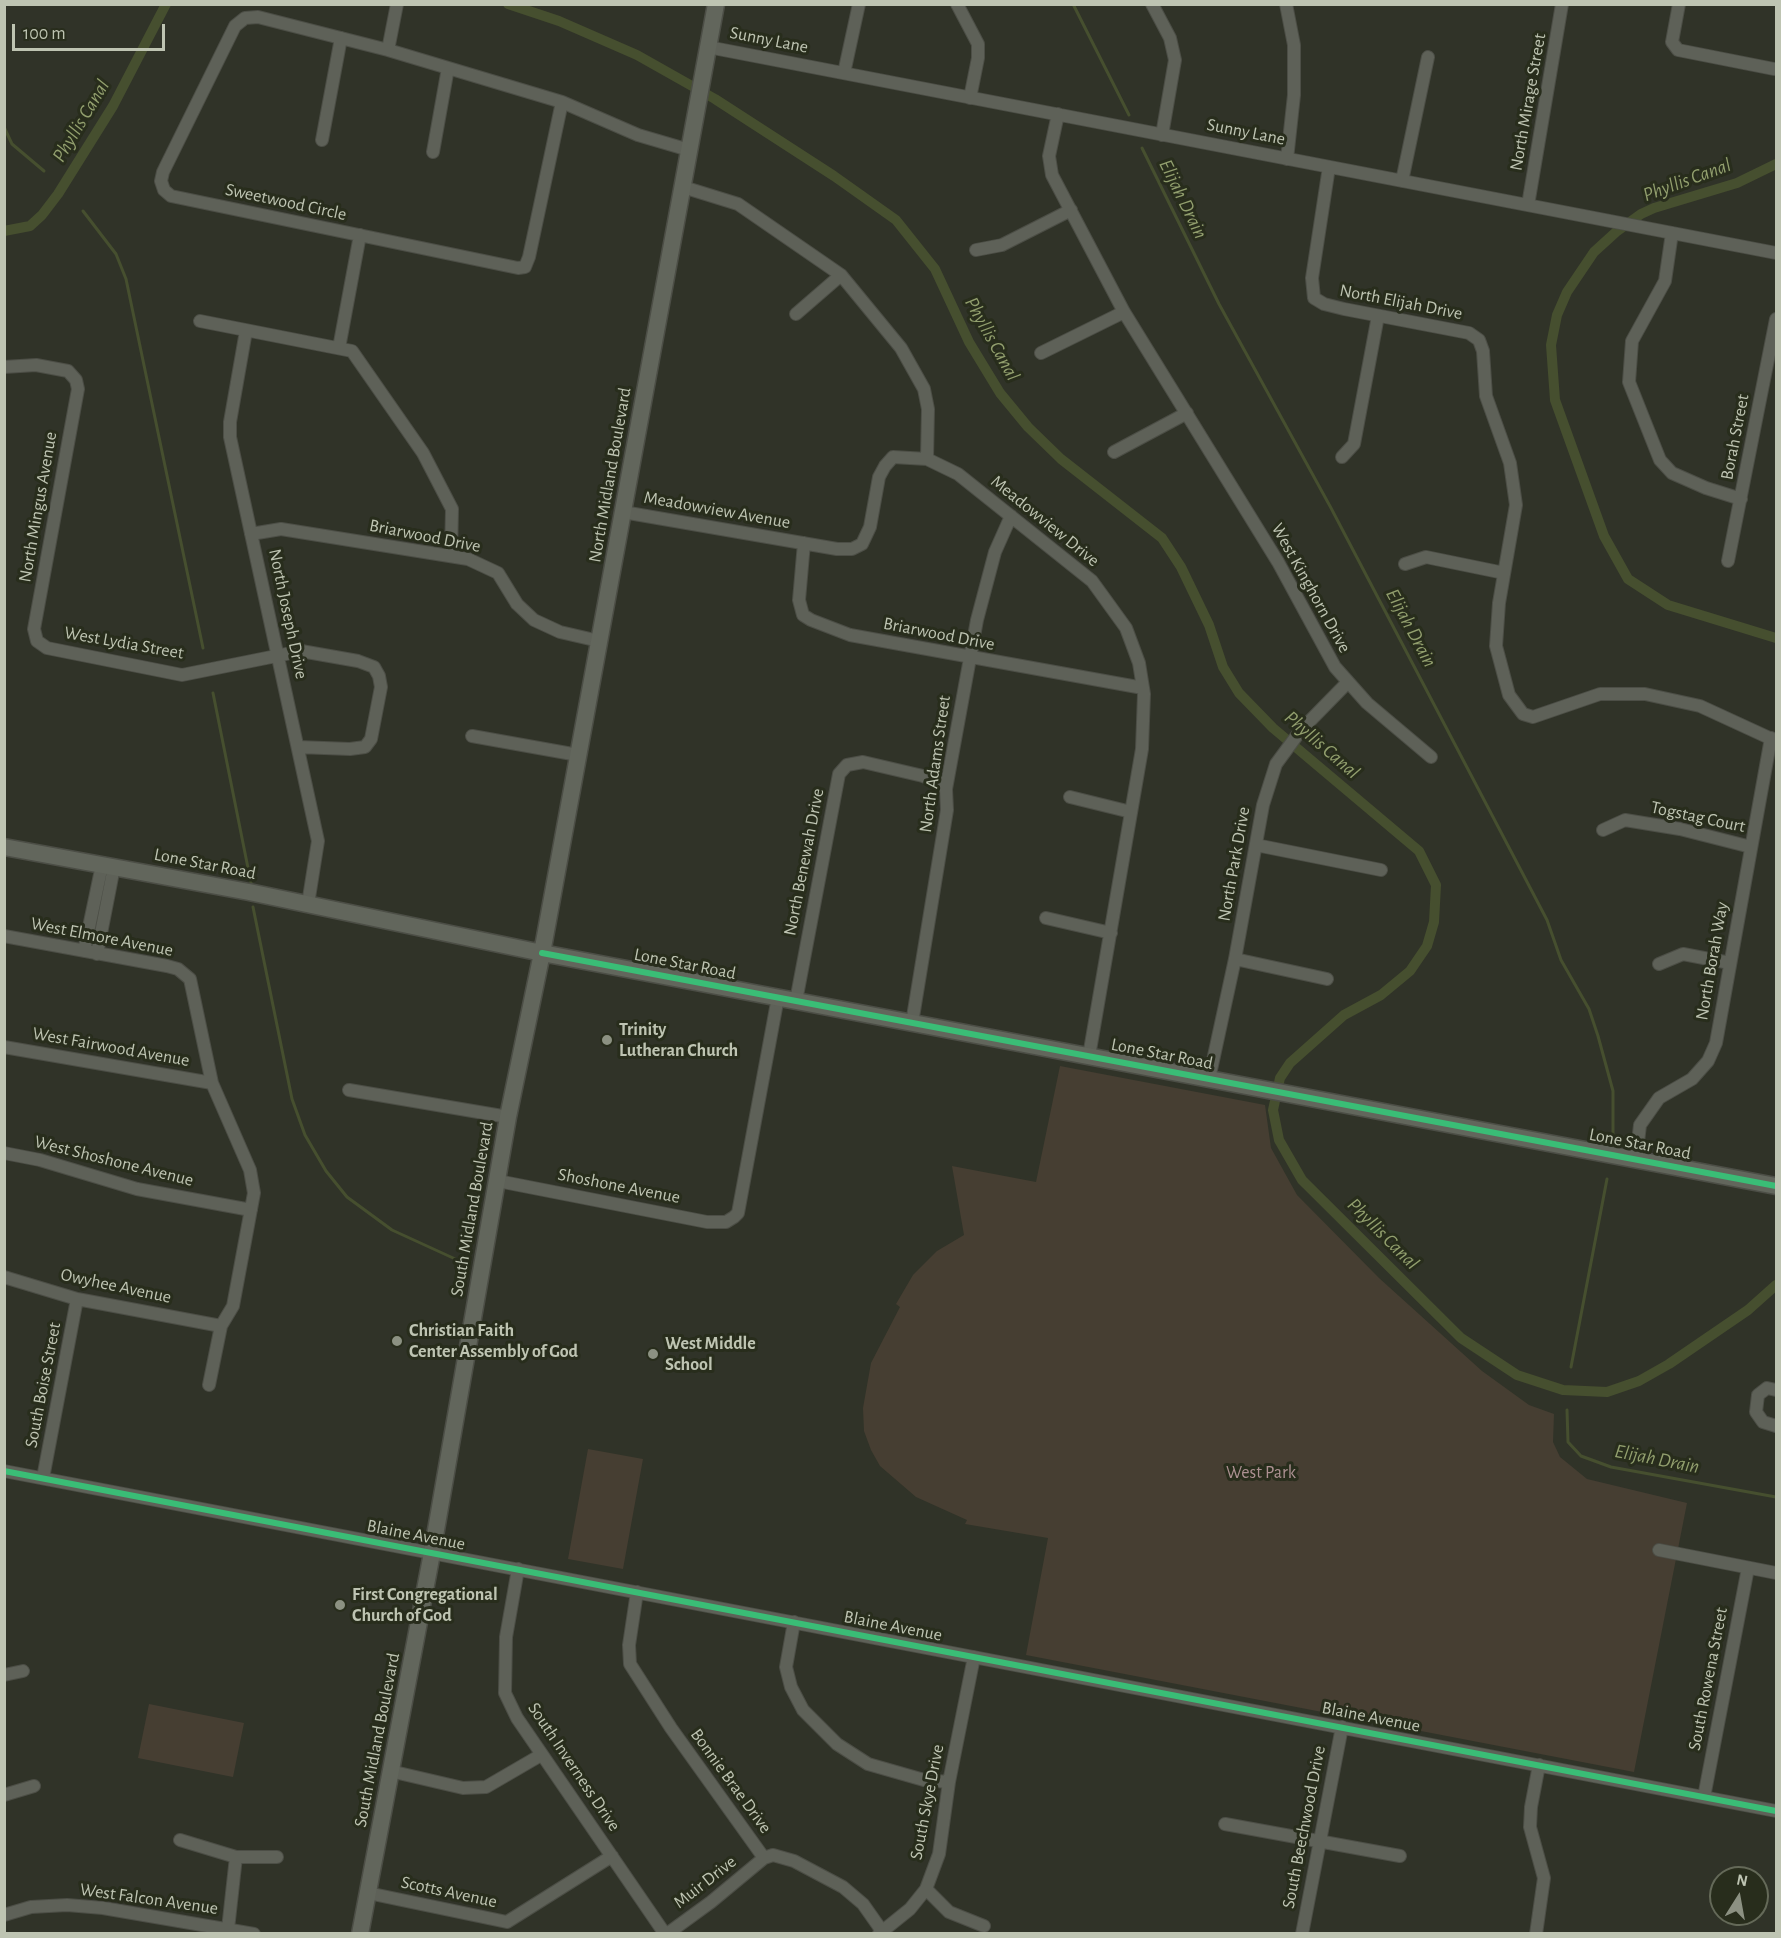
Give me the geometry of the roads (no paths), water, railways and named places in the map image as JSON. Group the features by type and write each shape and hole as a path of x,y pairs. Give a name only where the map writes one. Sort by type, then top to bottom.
{"main road":[{"name":"North Midland Boulevard","path":"542,953 716,4"},
{"name":"Lone Star Road","path":"4,847 308,904 542,953 1776,1186"},
{"name":"South Midland Boulevard","path":"360,1934 432,1553 508,1116 542,953"}],"street":[{"path":"388,50 398,4"},
{"path":"844,73 859,4"},
{"path":"957,4 978,44 978,58 970,98"},
{"path":"1152,4 1170,38 1176,60 1162,135"},
{"path":"1286,4 1294,45 1294,95 1287,159"},
{"name":"North Mirage Street","path":"1528,205 1562,4"},
{"path":"1679,4 1672,42 1678,50 1774,69"},
{"name":"Sweetwood Circle","path":"562,102 525,267 506,267 171,196 164,190 161,181 163,172 235,26 245,18 258,17 388,50 562,102 639,135 690,150"},
{"path":"322,140 341,38"},
{"name":"Sunny Lane","path":"708,47 1776,253"},
{"path":"1402,181 1428,57"},
{"path":"433,152 448,68"},
{"name":"West Kinghorn Drive","path":"1058,114 1049,156 1052,175 1124,312 1278,562 1335,667 1367,703 1431,757"},
{"name":"North Elijah Drive","path":"1329,167 1312,278 1314,298 1324,304 1469,333 1479,340 1484,351 1486,396 1515,483 1516,505 1504,573 1496,646 1509,695 1523,714 1533,717 1600,694 1645,694 1700,706 1774,740"},
{"path":"683,187 738,204 841,274 901,348 924,388 928,409 927,459"},
{"path":"976,250 1002,245 1071,210"},
{"path":"1672,233 1665,281 1654,304 1636,331 1629,353 1629,382 1660,460 1672,473 1706,488 1741,499"},
{"path":"339,348 360,235"},
{"path":"796,314 841,274"},
{"path":"1041,353 1124,312"},
{"path":"1342,457 1354,444 1378,316"},
{"name":"Borah Street","path":"1728,561 1776,319"},
{"path":"200,321 352,351 423,453 452,509 451,556"},
{"name":"North Joseph Drive","path":"246,331 230,422 230,437 243,506 279,654 318,841 308,904"},
{"name":"North Mingus Avenue","path":"4,367 36,365 68,371 76,380 78,389 34,629 37,641"},
{"path":"1114,452 1187,413"},
{"name":"Meadowview Drive","path":"804,543 837,549 852,549 862,544 870,527 879,477 885,466 893,457 927,459 958,474 1092,581 1126,628 1139,663 1143,688 1142,749 1089,1056"},
{"name":"Meadowview Avenue","path":"623,512 804,543"},
{"name":"North Adams Street","path":"912,1023 947,810 946,789 970,658 994,552 1011,516"},
{"name":"Briarwood Drive","path":"251,534 281,529 451,556 485,565 498,573 517,604 534,620 560,632 599,642"},
{"name":"Briarwood Drive","path":"804,543 799,600 803,615 850,635 1143,688"},
{"path":"1405,564 1426,557 1504,573"},
{"name":"West Lydia Street","path":"37,641 47,648 182,675 301,651 358,661 374,667 381,687 371,739 365,747 350,749 298,747"},
{"name":"North Park Drive","path":"1209,1079 1235,959 1263,805 1276,764 1298,734 1348,682"},
{"path":"472,736 578,756"},
{"name":"North Borah Way","path":"1636,1159 1640,1125 1659,1098 1692,1079 1708,1061 1716,1043 1751,847 1774,740"},
{"name":"North Benewah Drive","path":"796,1001 839,774 847,765 863,762 923,776 938,781 946,789"},
{"path":"1070,798 1131,812"},
{"name":"Togstag Court","path":"1603,830 1625,820 1680,829 1751,847"},
{"path":"1256,845 1381,870"},
{"path":"84,951 108,866"},
{"path":"97,954 108,866"},
{"path":"1046,918 1111,933"},
{"name":"West Elmore Avenue","path":"4,936 178,969 190,980 212,1083"},
{"path":"1659,964 1683,954 1730,963"},
{"path":"1235,959 1327,979"},
{"name":"Shoshone Avenue","path":"498,1181 707,1222 726,1222 738,1213 778,997"},
{"name":"West Fairwood Avenue","path":"4,1047 212,1083"},
{"path":"209,1385 221,1326 233,1306 254,1193 250,1170 212,1083"},
{"path":"349,1090 508,1116"},
{"name":"West Shoshone Avenue","path":"4,1153 40,1160 136,1189 251,1210"},
{"name":"Owyhee Avenue","path":"4,1276 77,1299 221,1326"},
{"name":"South Boise Street","path":"43,1478 77,1299"},
{"path":"1776,1390 1767,1388 1758,1395 1756,1412 1763,1422 1776,1426"},
{"name":"Blaine Avenue","path":"4,1471 1776,1810"},
{"path":"1659,1550 1776,1573"},
{"name":"South Rowena Street","path":"1704,1797 1748,1568"},
{"name":"South Inverness Drive","path":"518,1569 506,1637 505,1693 517,1718 541,1755 666,1934"},
{"name":"Bonnie Brae Drive","path":"637,1592 628,1645 630,1664 671,1728 764,1858 773,1856 794,1861 843,1887 863,1904 881,1932"},
{"path":"794,1622 786,1667 791,1687 803,1710 837,1744 867,1764 924,1780 949,1782"},
{"name":"South Skye Drive","path":"881,1932 910,1909 926,1889 939,1854 949,1782 974,1657"},
{"path":"4,1675 23,1671"},
{"name":"South Beechwood Drive","path":"1302,1934 1342,1727"},
{"path":"390,1771 463,1788 486,1787 541,1755"},
{"path":"1536,1934 1544,1878 1530,1827 1530,1807 1539,1765"},
{"path":"4,1795 34,1786"},
{"path":"1225,1824 1400,1856"},
{"path":"180,1840 236,1857 277,1857"},
{"name":"Scotts Avenue","path":"368,1893 511,1928 612,1856"},
{"path":"228,1929 236,1857"},
{"name":"Muir Drive","path":"666,1934 711,1902 764,1858"},
{"path":"926,1889 949,1912 984,1926"},
{"name":"West Falcon Avenue","path":"4,1915 30,1907 67,1905 103,1908 254,1934"}],"waterway":[{"name":"Phyllis Canal","path":"4,231 30,226 58,194 113,106 166,4"},
{"name":"Phyllis Canal","path":"508,4 559,21 637,55 715,99 834,176 896,220 935,269 969,342 1000,393 1028,427 1061,459 1162,538 1181,567 1209,625 1223,667 1239,693 1273,728 1419,851 1436,885 1434,922 1427,946 1410,971 1381,995 1344,1015 1290,1063 1280,1078 1273,1110 1279,1140 1302,1180 1461,1338 1517,1375 1563,1390 1607,1392 1639,1381 1669,1364 1748,1310 1776,1285"},
{"name":"Elijah Drain","path":"1073,4 1129,115"},
{"path":"4,127 12,144 44,171"},
{"name":"Elijah Drain","path":"1142,148 1219,304 1331,508 1547,920 1561,960 1589,1009 1598,1036 1613,1091 1613,1135"},
{"name":"Phyllis Canal","path":"1776,164 1737,183 1654,208 1641,214 1616,232 1594,252 1567,292 1557,315 1551,345 1555,400 1604,536 1628,579 1668,605 1776,638"},
{"path":"83,211 116,254 126,279 203,648"},
{"path":"213,693 251,883"},
{"path":"253,907 292,1099 305,1135 326,1171 347,1197 392,1230 464,1263"},
{"name":"Elijah Drain","path":"1571,1367 1607,1179"},
{"name":"Elijah Drain","path":"1567,1410 1568,1442 1581,1456 1611,1467 1776,1497"}],"place":[{"name":"Trinity Lutheran Church","path":"607,1040"},
{"name":"Christian Faith Center Assembly of God","path":"397,1341"},
{"name":"West Middle School","path":"653,1354"},
{"name":"First Congregational Church of God","path":"340,1605"}],"park label":[{"name":"West Park","path":"1261,1473"}]}
